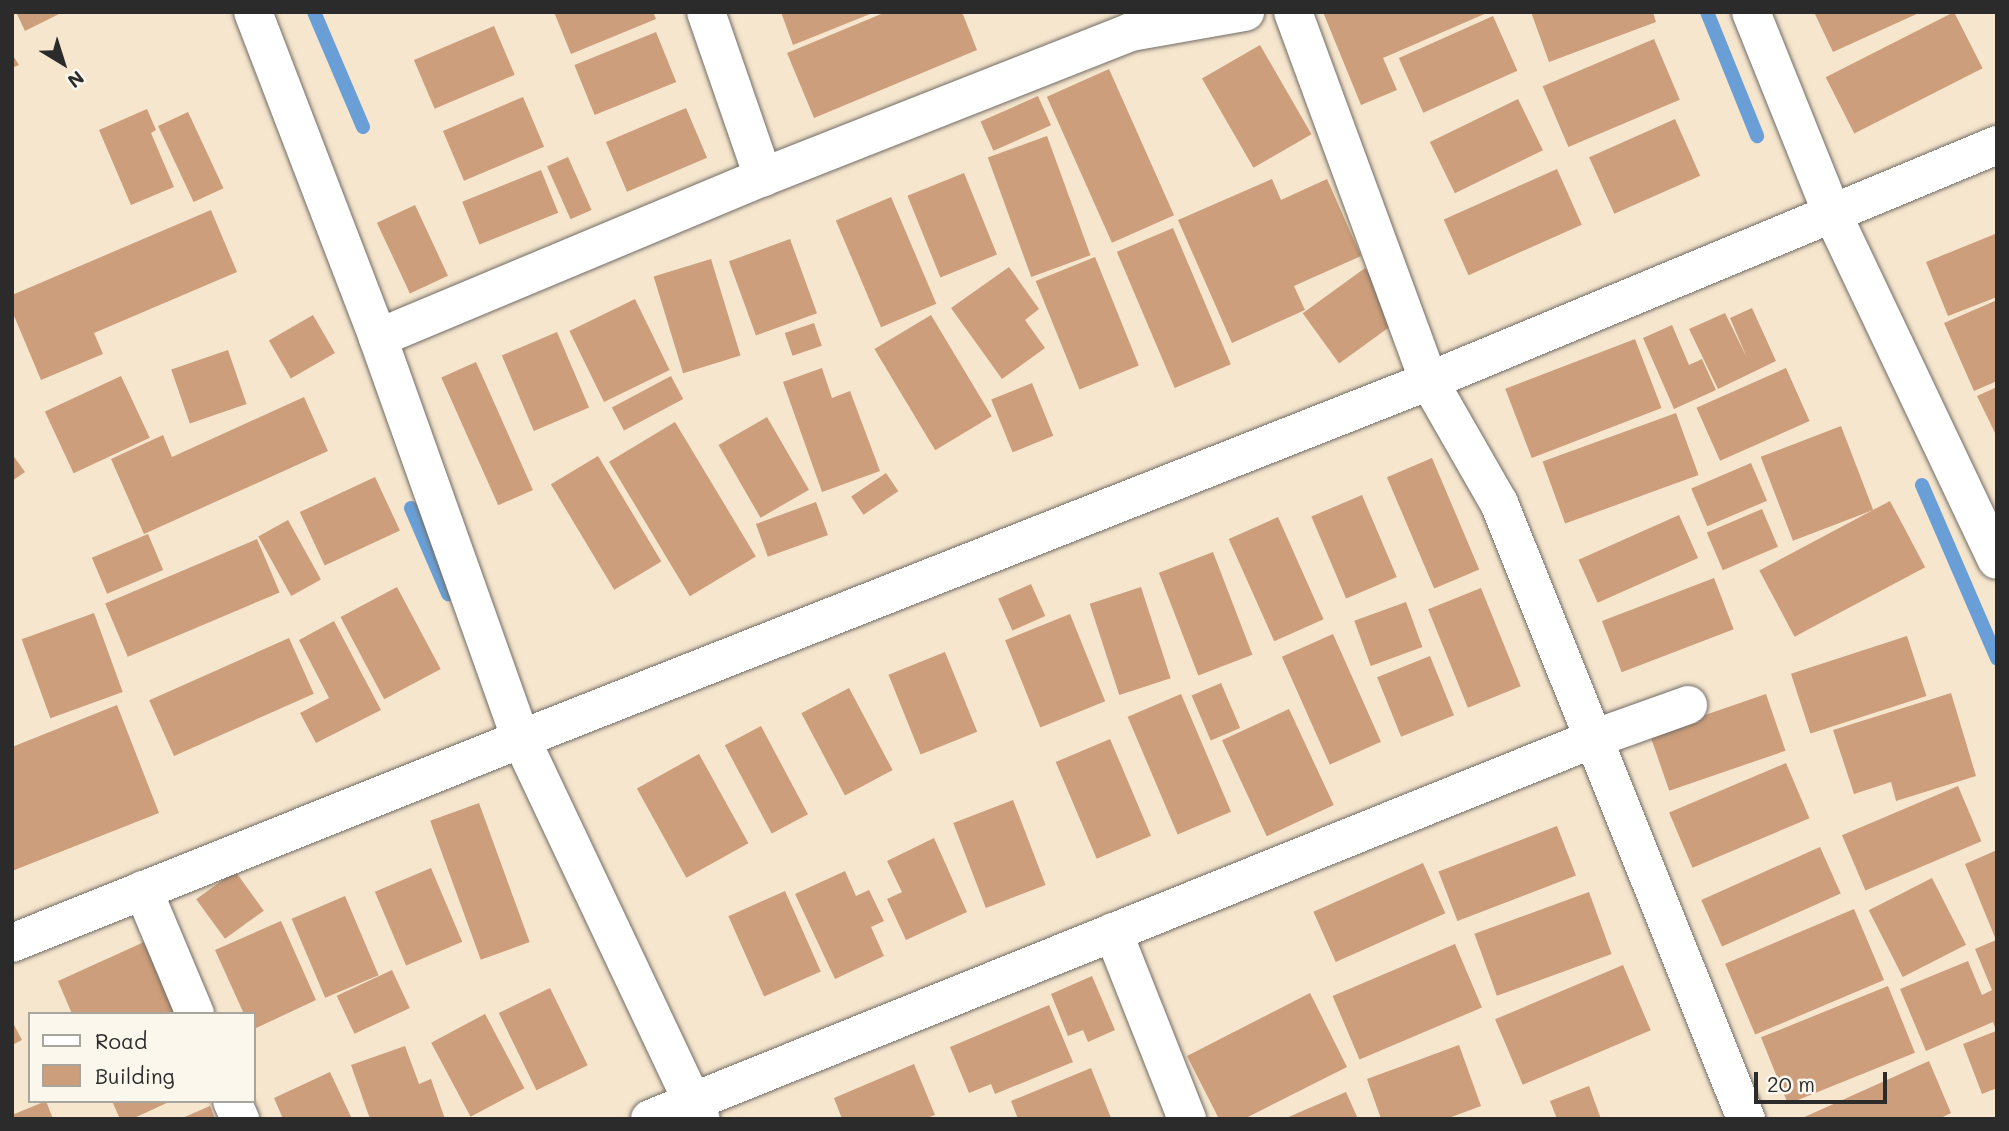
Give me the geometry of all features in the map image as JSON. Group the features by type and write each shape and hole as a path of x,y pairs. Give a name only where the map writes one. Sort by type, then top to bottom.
{"street":[{"path":"253,12 378,338 520,739 697,1111"},
{"path":"706,12 764,177"},
{"path":"378,338 764,177 1131,32 1245,12"},
{"path":"1293,12 1429,381 1499,503 1746,1119"},
{"path":"1751,12 1831,211 1997,560"},
{"path":"12,943 520,739 1429,381 1831,211 1997,145"},
{"path":"650,1119 697,1111 1113,932 1593,739 1688,705"},
{"path":"143,890 194,1012"},
{"path":"1113,932 1187,1119"},
{"path":"233,1103 240,1119"}],"building":[{"path":"16,12 63,12 25,31"},
{"path":"554,12 653,12 656,19 571,54"},
{"path":"781,12 875,12 793,45"},
{"path":"886,12 962,12 977,50 814,118 787,53"},
{"path":"1323,12 1489,12 1383,58 1397,90 1361,105"},
{"path":"1531,12 1653,12 1656,22 1549,62"},
{"path":"1814,12 1921,12 1833,52"},
{"path":"1954,12 1983,68 1854,134 1826,77"},
{"path":"1493,16 1517,71 1423,113 1399,58"},
{"path":"494,26 515,75 435,109 414,60"},
{"path":"656,32 676,82 595,115 574,65"},
{"path":"1654,39 1680,100 1568,147 1543,86"},
{"path":"1260,45 1312,134 1253,168 1202,78"},
{"path":"12,54 19,65 12,68"},
{"path":"1109,69 1174,215 1112,243 1047,97"},
{"path":"1038,96 1051,125 993,151 980,122"},
{"path":"523,97 544,147 464,181 443,131"},
{"path":"1518,99 1543,150 1455,193 1430,142"},
{"path":"686,108 707,158 627,192 606,142"},
{"path":"147,109 156,130 151,133 174,187 131,205 99,130"},
{"path":"188,112 223,188 194,202 158,126"},
{"path":"1675,119 1700,176 1614,214 1589,157"},
{"path":"1047,136 1090,255 1031,277 988,158"},
{"path":"568,157 592,210 571,219 547,166"},
{"path":"1557,169 1582,225 1469,275 1444,219"},
{"path":"541,170 558,213 479,244 462,202"},
{"path":"964,173 997,255 940,277 907,196"},
{"path":"1272,179 1281,200 1327,179 1361,256 1294,286 1305,310 1232,343 1178,220"},
{"path":"891,197 936,304 881,327 836,220"},
{"path":"415,205 448,276 410,293 377,223"},
{"path":"211,210 237,272 94,333 103,354 41,380 12,311 12,295"},
{"path":"1173,228 1231,364 1175,388 1117,252"},
{"path":"1995,234 1997,297 1948,316 1926,262"},
{"path":"790,239 817,313 756,335 729,261"},
{"path":"1095,257 1139,365 1079,389 1036,281"},
{"path":"711,259 741,356 683,373 654,277"},
{"path":"1009,267 1039,309 1025,320 1045,348 1002,379 951,308"},
{"path":"1365,268 1401,318 1339,363 1303,313"},
{"path":"635,299 670,370 604,402 569,331"},
{"path":"1997,300 1997,381 1974,391 1944,323"},
{"path":"1752,308 1776,361 1718,389 1689,329 1725,313 1747,358 1730,318"},
{"path":"313,315 335,353 291,379 269,340"},
{"path":"931,315 992,416 935,450 874,349"},
{"path":"814,323 822,346 793,356 785,333"},
{"path":"1672,325 1689,365 1702,359 1716,390 1674,409 1643,338"},
{"path":"557,332 589,407 534,431 502,355"},
{"path":"1635,339 1662,408 1532,458 1505,389"},
{"path":"228,350 247,404 190,423 171,370"},
{"path":"476,362 533,490 498,505 441,377"},
{"path":"822,368 832,398 850,391 880,471 822,492 783,382"},
{"path":"1786,368 1810,421 1720,461 1696,408"},
{"path":"121,376 150,438 74,473 45,411"},
{"path":"671,376 683,399 624,430 612,407"},
{"path":"1032,383 1053,436 1013,452 991,399"},
{"path":"1997,387 1997,437 1977,396"},
{"path":"304,397 328,451 144,534 111,459 163,435 172,457"},
{"path":"1676,413 1699,475 1565,524 1543,462"},
{"path":"767,417 809,490 761,518 719,445"},
{"path":"675,422 756,557 690,596 609,462"},
{"path":"1841,426 1873,510 1793,541 1761,457"},
{"path":"12,454 25,472 12,481"},
{"path":"598,456 661,561 614,590 551,484"},
{"path":"1432,458 1479,569 1434,589 1387,477"},
{"path":"1751,463 1767,501 1707,526 1691,488"},
{"path":"886,473 898,491 863,515 851,496"},
{"path":"375,477 400,530 325,566 300,512"},
{"path":"1362,495 1397,577 1346,598 1311,516"},
{"path":"1890,501 1925,567 1795,637 1759,570"},
{"path":"816,502 828,535 768,557 756,524"},
{"path":"1762,509 1778,547 1723,570 1707,532"},
{"path":"1679,515 1698,558 1598,603 1579,560"},
{"path":"1278,517 1324,619 1274,641 1229,539"},
{"path":"288,520 321,579 291,596 258,536"},
{"path":"148,534 163,570 107,594 92,558"},
{"path":"257,539 280,592 128,657 105,603"},
{"path":"1213,552 1252,655 1198,675 1159,573"},
{"path":"1714,578 1734,629 1622,672 1602,621"},
{"path":"1031,584 1045,616 1012,631 998,599"},
{"path":"397,587 441,669 384,699 340,617"},
{"path":"1141,587 1171,678 1119,695 1090,604"},
{"path":"1481,588 1521,686 1468,708 1428,609"},
{"path":"1406,602 1422,647 1371,666 1354,621"},
{"path":"94,613 123,692 50,718 22,639"},
{"path":"1070,614 1105,701 1040,727 1005,640"},
{"path":"334,621 381,710 316,743 300,713 329,698 299,640"},
{"path":"1333,634 1381,742 1330,765 1282,657"},
{"path":"1907,636 1926,696 1810,734 1791,674"},
{"path":"289,638 314,694 174,756 149,700"},
{"path":"945,652 977,732 921,755 888,675"},
{"path":"1430,656 1454,715 1401,737 1377,677"},
{"path":"1221,683 1240,728 1211,741 1192,696"},
{"path":"849,688 893,770 845,795 801,713"},
{"path":"1951,693 1976,776 1896,801 1891,782 1854,794 1833,730"},
{"path":"1181,694 1231,812 1178,834 1128,717"},
{"path":"1766,694 1786,751 1669,791 1650,734"},
{"path":"117,705 159,813 12,871 12,747"},
{"path":"1289,709 1334,805 1267,836 1222,740"},
{"path":"761,726 808,814 772,834 725,745"},
{"path":"1110,739 1151,836 1097,859 1056,762"},
{"path":"699,754 748,843 686,878 637,788"},
{"path":"1786,763 1809,818 1693,868 1669,813"},
{"path":"1958,786 1981,841 1865,890 1842,835"},
{"path":"1013,800 1046,885 986,908 953,823"},
{"path":"479,803 530,942 481,960 430,821"},
{"path":"1557,826 1576,875 1457,921 1438,872"},
{"path":"934,838 967,912 906,940 887,899 902,892 887,861"},
{"path":"1820,847 1841,894 1722,946 1701,900"},
{"path":"1997,850 1997,1088 1982,1094 1963,1044 1996,1031 1993,1022 1926,1051 1900,989 1968,961 1982,995 1992,990 1975,949 1996,940 1965,864"},
{"path":"1423,863 1445,913 1336,962 1313,912"},
{"path":"431,868 462,942 406,965 375,892"},
{"path":"235,871 264,911 225,939 196,899"},
{"path":"845,871 856,896 869,890 884,921 871,927 884,956 835,979 795,894"},
{"path":"1932,878 1966,945 1903,977 1869,910"},
{"path":"785,891 821,971 764,997 728,916"},
{"path":"1589,892 1612,954 1497,996 1474,934"},
{"path":"345,896 379,975 325,998 292,919"},
{"path":"1854,909 1884,980 1755,1035 1725,964"},
{"path":"281,921 316,1000 256,1028 256,1012 243,1012 215,950"},
{"path":"144,942 175,1012 71,1012 58,981"},
{"path":"1455,944 1482,1008 1360,1059 1333,996"},
{"path":"1623,965 1651,1030 1523,1085 1495,1019"},
{"path":"392,970 410,1008 354,1034 337,996"},
{"path":"1092,976 1115,1030 1088,1042 1083,1030 1068,1036 1051,994"},
{"path":"1888,986 1915,1053 1788,1104 1761,1037"},
{"path":"550,988 588,1065 536,1090 499,1013"},
{"path":"1310,993 1347,1067 1244,1119 1219,1119 1187,1056"},
{"path":"1049,1005 1073,1062 995,1094 991,1084 969,1093 950,1047"},
{"path":"485,1014 524,1088 471,1117 431,1043"},
{"path":"12,1021 22,1040 12,1045"},
{"path":"1459,1045 1481,1106 1446,1119 1381,1119 1367,1079"},
{"path":"405,1046 419,1084 431,1079 445,1119 370,1119 351,1065"},
{"path":"1929,1061 1951,1113 1939,1119 1800,1119"},
{"path":"914,1064 935,1115 924,1119 842,1119 834,1098"},
{"path":"1091,1068 1111,1118 1018,1119 1011,1101"},
{"path":"330,1072 352,1119 283,1119 274,1098"},
{"path":"1589,1086 1601,1119 1557,1119 1550,1101"},
{"path":"1346,1092 1358,1119 1284,1119"},
{"path":"47,1103 53,1119 12,1119 12,1115"},
{"path":"113,1103 167,1103 132,1119 120,1119"},
{"path":"210,1106 215,1119 180,1119"}],"waterway":[{"path":"314,12 363,127"},
{"path":"1707,12 1757,136"},
{"path":"1922,485 1997,658"},
{"path":"411,508 448,594"}]}
